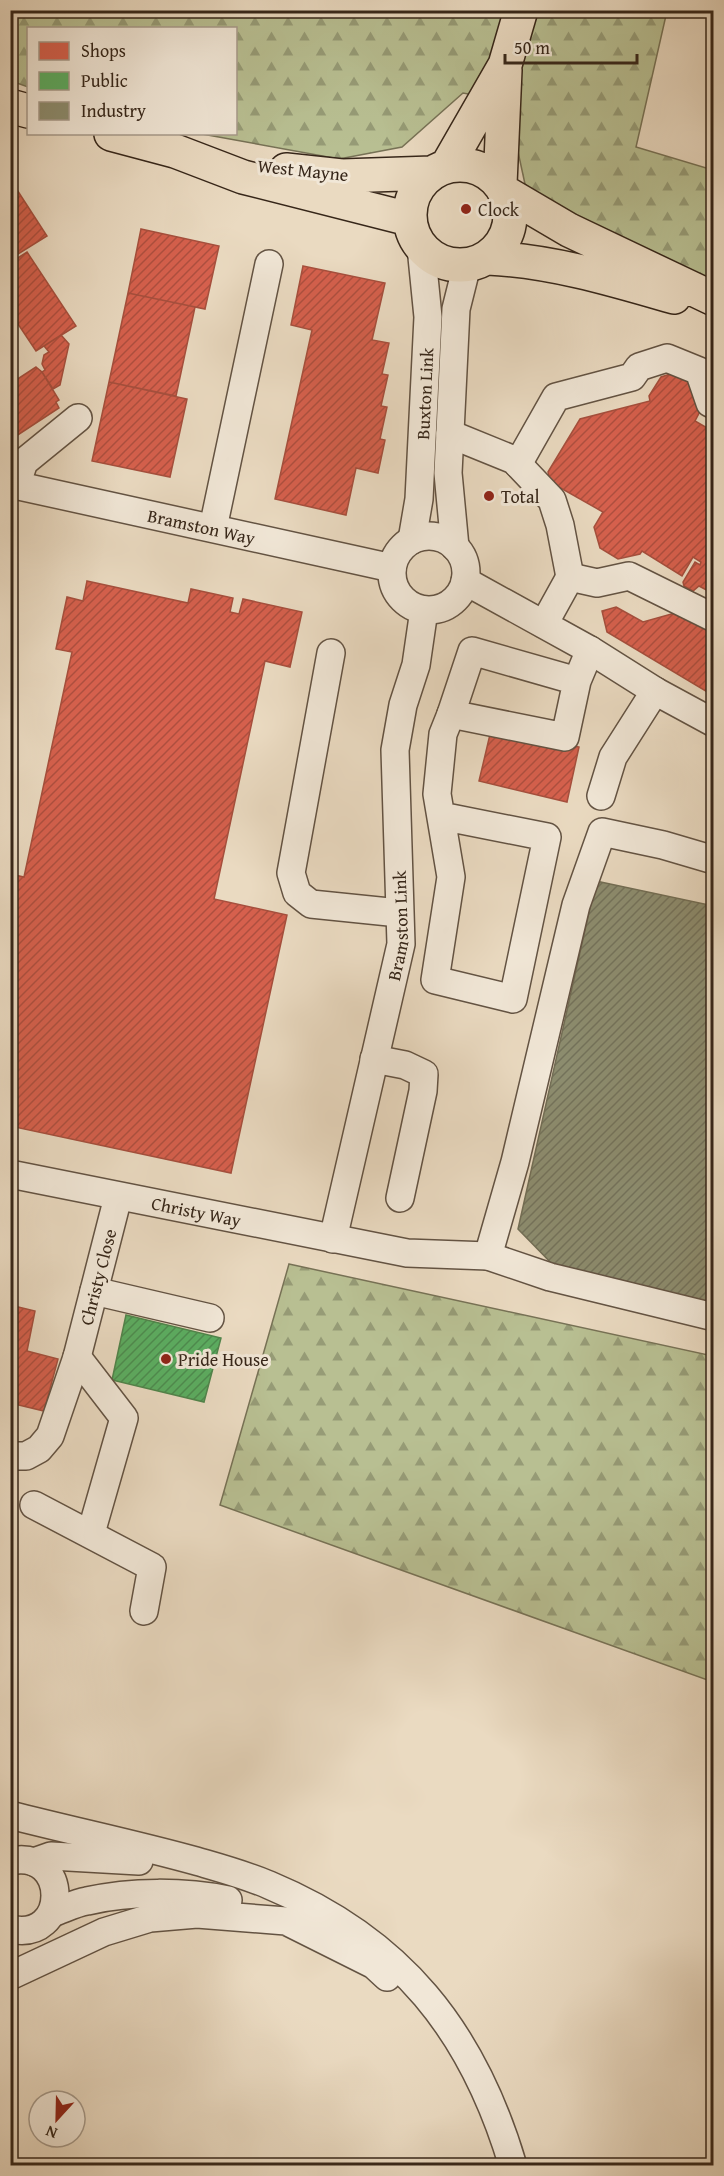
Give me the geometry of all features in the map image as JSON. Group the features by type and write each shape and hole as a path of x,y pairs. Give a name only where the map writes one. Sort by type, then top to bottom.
{"main road":[{"path":"478,261 507,236 511,221 510,207 503,188 505,65 521,10"},
{"path":"505,65 439,169 414,193 415,233 442,262 537,262 602,275 714,308"},
{"path":"10,106 27,111"},
{"name":"West Mayne","path":"115,135 175,151 279,170 342,176 439,169"},
{"name":"West Mayne","path":"175,151 243,177 415,233"},
{"path":"439,169 476,167 503,188 569,230 714,299"}],"street":[{"name":"Buxton Link","path":"412,540 422,456 428,317 415,233"},
{"name":"Buxton Link","path":"455,547 449,498 456,309 478,261"},
{"path":"213,528 269,264"},
{"path":"518,464 556,397 632,377 639,367 667,358 699,371 710,403 714,405"},
{"path":"13,484 24,462 78,418"},
{"path":"450,434 514,460 552,500 560,525 570,578 544,624"},
{"name":"Bramston Way","path":"13,484 392,567"},
{"path":"436,537 455,547 464,560 465,581 455,600 445,606 424,610 401,597 394,587 392,567 398,553 412,540 436,537"},
{"path":"570,578 597,584 630,576 714,618"},
{"path":"465,581 590,650 655,691 714,723"},
{"name":"Bramston Link","path":"333,1239 401,944 395,750 403,705 416,664 424,610"},
{"path":"452,714 565,737 577,681 590,650"},
{"path":"441,816 547,837 513,999 435,980 451,877 437,794 443,734 452,714 472,651 577,681"},
{"path":"331,652 291,873 297,893 311,904 399,913"},
{"path":"601,796 613,757 655,691"},
{"path":"488,1256 515,1162 576,905 602,832 663,845 714,860"},
{"path":"374,1059 405,1065 424,1074 423,1091 400,1198"},
{"name":"Christy Way","path":"10,1174 407,1253 488,1256 550,1277 714,1317"},
{"name":"Christy Close","path":"10,1456 26,1456 39,1449 50,1436 78,1357 118,1197"},
{"path":"94,1291 210,1318"},
{"path":"78,1357 124,1418 91,1533"},
{"path":"34,1505 152,1567 144,1611"},
{"path":"10,1815 154,1849 234,1872 268,1884 312,1905 368,1940 432,2001 478,2072 513,2166"},
{"path":"20,1859 51,1856 102,1857 234,1872"},
{"path":"10,1950 20,1929 46,1920 55,1904 54,1884 50,1875 20,1859"},
{"path":"52,1913 85,1901 112,1896 186,1896 225,1899 257,1907 374,1965 404,1992 443,2043 468,2087 494,2166"},
{"path":"10,1976 104,1932 150,1918 197,1914 286,1921"}],"green space":[{"path":"10,11 667,11 636,147 713,170 713,285 561,214 525,184 507,101 463,93 402,147 339,159 207,135 237,135 237,27 27,27 27,87 11,81"},
{"path":"289,1264 713,1356 713,1682 220,1505"}],"building: Shops":[{"path":"10,179 47,236 10,259"},
{"path":"141,229 219,246 205,309 128,293"},
{"path":"27,252 76,326 36,351 10,312 10,263"},
{"path":"303,266 385,283 372,340 389,343 382,374 388,375 381,406 387,407 380,439 385,440 378,473 356,468 346,515 275,499 312,330 291,325"},
{"path":"128,293 195,307 176,396 109,382"},
{"path":"61,335 69,344 60,385 53,389 42,372 45,370 42,364 44,355 49,352 44,346"},
{"path":"36,367 42,372 59,400 56,402 59,408 10,440 10,384"},
{"path":"680,371 699,382 704,404 695,421 714,432 714,594 699,586 693,591 684,586 683,582 695,562 700,565 701,562 693,557 682,576 642,551 640,554 618,559 600,548 594,527 603,512 550,482 548,472 580,419 650,401 649,396 661,377"},
{"path":"109,382 187,399 170,477 92,461"},
{"path":"87,581 188,603 191,589 233,598 230,612 239,614 243,599 302,612 290,667 265,661 214,899 287,915 231,1173 10,1126 10,874 24,877 72,652 56,649 67,597 83,601"},
{"path":"616,607 643,622 682,611 714,628 714,696 607,632 602,611"},
{"path":"492,726 579,747 567,802 479,781"},
{"path":"10,1305 35,1311 27,1351 58,1359 44,1411 10,1403"}],"building: Public":[{"name":"Pride House","path":"126,1315 221,1338 204,1402 112,1380"}],"building: Industry":[{"path":"596,881 714,906 714,1303 559,1271 518,1229"}],"place":[{"name":"Clock","path":"466,209"},
{"name":"Total","path":"489,496"},
{"name":"Pride House","path":"166,1359"}]}
